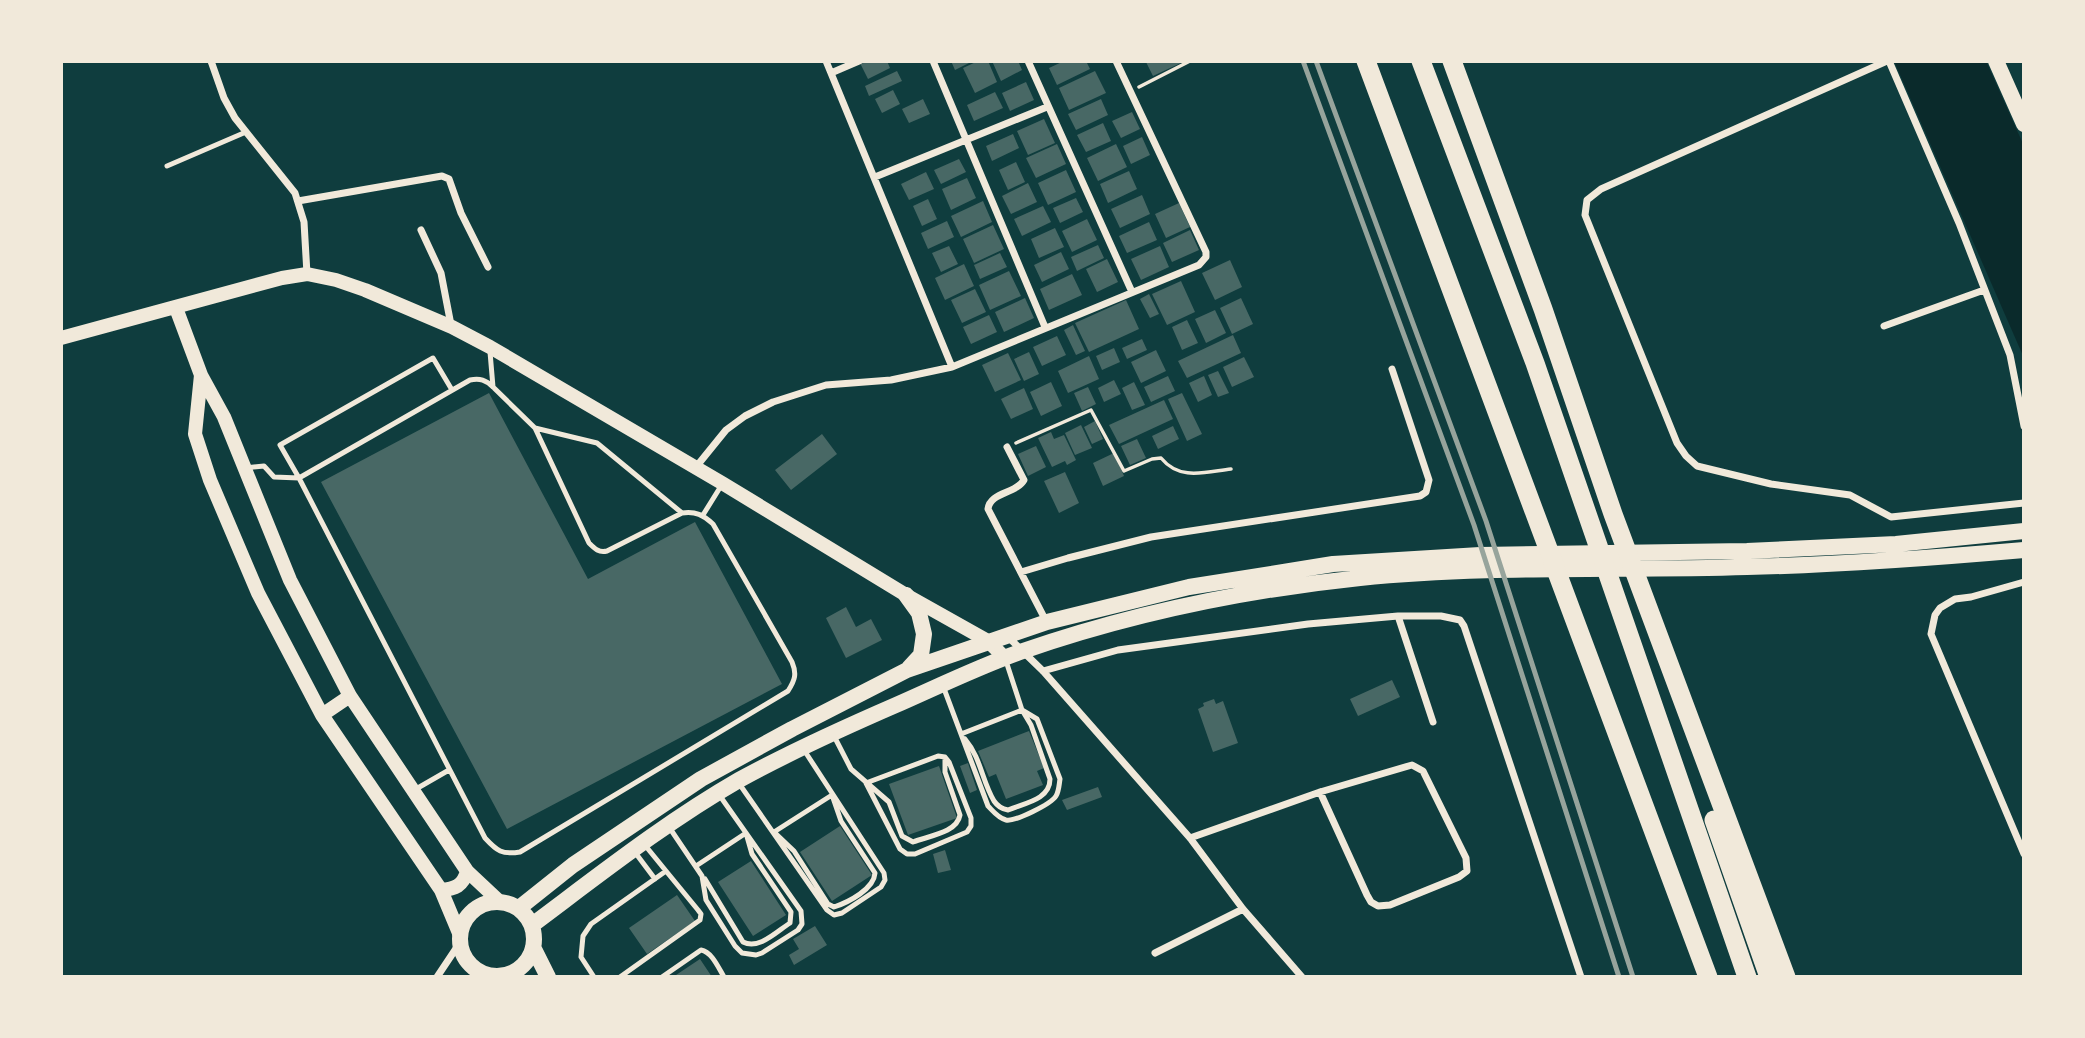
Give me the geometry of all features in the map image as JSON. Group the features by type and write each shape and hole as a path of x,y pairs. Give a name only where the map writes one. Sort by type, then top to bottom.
{"highway":[{"path":"1366,61 1708,977"},
{"path":"1421,61 1535,363 1746,977"},
{"path":"1442,61 1521,271 1601,506 1769,977"},
{"path":"1452,61 1543,309 1613,514 1786,977"}],"main road":[{"path":"1996,61 2024,124"},
{"path":"61,338 282,278 307,274 336,280 452,327 489,347 988,641 1005,658"},
{"path":"176,308 201,376 224,417 290,580 350,696 467,871 499,901 519,908 532,925 534,936 529,958 522,967 509,974 487,976 467,962 441,890 322,715 258,593 210,480 195,434 201,376"},
{"path":"1747,559 2024,531"},
{"path":"519,908 573,865 701,779 907,670 1047,622 1189,587 1334,564 1747,559 1892,561 2024,550"},
{"path":"532,925 668,825 738,781 802,748 1005,658 1134,618 1247,593 1478,563"},
{"path":"906,594 919,613 924,634 921,655 907,670"},
{"path":"322,715 350,696"},
{"path":"441,890 458,886 467,871"},
{"path":"459,939 462,923 469,912 479,905 499,901"},
{"path":"533,947 548,977"}],"street":[{"path":"211,61 224,98 246,132 286,180 298,201 304,222 307,274"},
{"path":"827,61 952,367"},
{"path":"831,73 859,61"},
{"path":"933,61 1045,327"},
{"path":"1028,61 1132,292"},
{"path":"696,468 726,430 773,401 826,385 891,380 952,367 1199,265 1206,257 1206,252 1116,61"},
{"path":"2024,426 2010,355 1959,223 1888,61 1601,189 1587,200 1585,215 1677,443 1697,466 1771,484 1850,495 1891,517 2024,503"},
{"path":"876,177 1047,107"},
{"path":"298,201 442,176 449,179 461,213 488,267"},
{"path":"421,230 441,273 452,327"},
{"path":"1884,326 1984,290"},
{"path":"1021,572 1151,537 1420,496 1426,492 1429,480 1392,369"},
{"path":"1007,447 1024,480 1019,487 991,500 988,509 1047,622"},
{"path":"2024,582 1955,599 1940,608 1935,615 1931,634 2024,854"},
{"path":"1043,671 1131,648 1308,624 1398,616 1452,617 1460,620 1464,625 1581,977"},
{"path":"1398,616 1433,722"},
{"path":"1006,635 1043,671 1190,838 1243,909 1302,977"},
{"path":"1190,838 1320,792 1408,765 1423,771 1431,784 1466,858 1467,871 1459,877 1401,900 1383,907 1378,906 1371,902 1367,895 1320,792"},
{"path":"1155,953 1243,909"},
{"path":"437,977 459,939"}],"lane":[{"path":"167,166 246,132"},
{"path":"489,347 493,387"},
{"path":"245,468 264,466 274,477 299,478 452,390 477,379 493,387 535,428 589,543 595,549 607,551 682,513 692,511 703,515 713,524 792,662 796,673 794,681 788,691 520,852 508,854 496,849 485,838 299,478 280,445 433,358 452,390"},
{"path":"535,428 597,443 682,513"},
{"path":"703,515 722,483"},
{"path":"961,734 974,750 994,801 1002,809 1008,810 1045,795 1050,788 1050,779 1031,725 1022,710 1005,658"},
{"path":"943,685 988,806 1005,820 1012,820 1045,805 1055,798 1059,789 1060,779 1037,719 1022,710"},
{"path":"961,734 1022,710"},
{"path":"833,734 852,769 889,802 902,836 913,842 954,827 959,821 960,815 945,772 945,757"},
{"path":"738,781 827,911 834,915 842,913 881,887 885,880 884,873 802,748"},
{"path":"938,756 945,757 971,818 971,826 967,832 915,854 908,854 900,849 866,783 938,756"},
{"path":"412,792 449,770"},
{"path":"702,876 706,901 735,946 743,953 762,953 798,930 802,924 801,911 718,793"},
{"path":"774,832 832,795"},
{"path":"774,832 794,851 828,904 834,907 842,904 871,884 875,873 841,821 832,795"},
{"path":"668,825 743,942 757,945 790,923 791,912 752,854 746,833"},
{"path":"696,866 746,833"},
{"path":"621,977 700,920 701,915 666,871 638,846"},
{"path":"638,846 655,879"},
{"path":"594,977 581,957 583,936 591,924 666,871"},
{"path":"662,977 701,950 709,954 724,977"}],"path":[{"path":"1131,90 1190,61"},
{"path":"1007,447 1091,410 1124,471 1161,458 1170,468 1184,473 1231,469"}],"water":[{"path":"1894,61 1986,61 2024,146 2024,358"}],"building":[{"path":"887,61 890,68 868,79 860,63"},
{"path":"951,61 973,61 955,70"},
{"path":"978,61 988,61 997,82 975,93 963,68"},
{"path":"992,61 1018,61 1022,70 1001,81"},
{"path":"1064,61 1086,61 1090,69 1057,85 1049,68"},
{"path":"1185,61 1153,76 1146,62"},
{"path":"897,71 902,81 869,96 865,86"},
{"path":"1095,71 1106,93 1069,110 1059,88"},
{"path":"1026,82 1034,100 1010,111 1002,93"},
{"path":"893,90 900,104 882,113 875,99"},
{"path":"995,92 1003,108 974,121 967,105"},
{"path":"923,99 930,114 909,123 902,109"},
{"path":"1101,99 1108,115 1076,130 1068,114"},
{"path":"1132,112 1140,129 1121,138 1112,121"},
{"path":"1044,119 1055,143 1028,155 1017,131"},
{"path":"1103,123 1111,141 1086,152 1077,135"},
{"path":"1013,134 1019,148 992,161 986,146"},
{"path":"1142,137 1150,155 1131,164 1123,146"},
{"path":"1057,144 1066,164 1036,178 1026,158"},
{"path":"1116,144 1127,167 1098,181 1087,158"},
{"path":"959,159 966,172 941,184 934,170"},
{"path":"1016,162 1025,182 1008,190 999,170"},
{"path":"1066,170 1076,192 1048,205 1038,183"},
{"path":"1129,171 1137,189 1108,203 1100,184"},
{"path":"926,172 934,189 909,200 901,184"},
{"path":"967,178 976,198 951,210 942,189"},
{"path":"1028,183 1037,202 1011,214 1002,196"},
{"path":"1142,195 1150,214 1120,228 1111,209"},
{"path":"1076,198 1083,212 1060,223 1053,208"},
{"path":"928,199 937,219 922,226 913,206"},
{"path":"983,201 992,222 961,237 951,216"},
{"path":"1179,203 1190,227 1166,238 1155,214"},
{"path":"1043,206 1051,222 1022,236 1014,219"},
{"path":"1087,219 1097,240 1072,252 1062,231"},
{"path":"947,221 954,237 928,249 921,233"},
{"path":"1149,222 1157,240 1127,253 1119,236"},
{"path":"993,225 1004,249 974,263 963,239"},
{"path":"1055,228 1064,247 1039,258 1031,239"},
{"path":"1190,230 1199,250 1172,262 1163,243"},
{"path":"1098,245 1104,258 1077,271 1071,257"},
{"path":"949,246 958,264 941,272 932,253"},
{"path":"1160,246 1169,267 1141,280 1131,259"},
{"path":"1061,252 1069,269 1042,282 1034,265"},
{"path":"1000,253 1007,267 980,279 974,265"},
{"path":"1107,259 1118,282 1097,292 1086,269"},
{"path":"1230,260 1242,287 1215,300 1202,273"},
{"path":"964,264 974,286 945,300 935,278"},
{"path":"1009,271 1021,296 990,310 979,285"},
{"path":"1072,274 1082,295 1049,310 1040,289"},
{"path":"1181,281 1195,312 1167,325 1152,294"},
{"path":"975,289 986,312 962,323 951,300"},
{"path":"1149,294 1159,314 1150,318 1140,299"},
{"path":"1025,298 1034,318 1004,332 995,312"},
{"path":"1241,298 1253,324 1232,334 1220,308"},
{"path":"1126,300 1139,329 1089,352 1075,323"},
{"path":"1215,310 1226,333 1206,343 1195,319"},
{"path":"989,315 997,332 971,344 963,327"},
{"path":"1187,320 1198,343 1182,350 1172,327"},
{"path":"1073,325 1085,351 1076,355 1064,330"},
{"path":"1233,335 1241,353 1187,378 1178,361"},
{"path":"1057,336 1066,355 1042,366 1033,347"},
{"path":"1142,339 1147,350 1127,359 1122,348"},
{"path":"1114,348 1120,362 1102,370 1096,356"},
{"path":"1156,350 1166,371 1141,383 1131,362"},
{"path":"1029,352 1039,374 1024,381 1014,359"},
{"path":"1008,353 1021,380 995,392 982,365"},
{"path":"1089,356 1099,379 1068,393 1058,371"},
{"path":"1244,357 1254,377 1232,387 1223,367"},
{"path":"1218,371 1229,393 1218,397 1208,375"},
{"path":"1168,376 1175,391 1151,402 1144,387"},
{"path":"1204,376 1212,395 1198,402 1189,383"},
{"path":"1114,380 1121,394 1104,402 1098,388"},
{"path":"1051,382 1062,406 1041,416 1030,392"},
{"path":"1134,382 1145,405 1132,410 1122,388"},
{"path":"1088,387 1096,404 1082,411 1074,393"},
{"path":"1024,388 1033,409 1011,419 1001,399"},
{"path":"489,393 588,579 695,522 782,684 507,829 321,482"},
{"path":"1182,393 1202,434 1187,441 1168,399"},
{"path":"1164,400 1173,419 1119,444 1109,425"},
{"path":"1095,421 1103,439 1092,444 1084,427"},
{"path":"1081,425 1092,448 1075,455 1065,433"},
{"path":"1173,426 1179,439 1158,449 1152,436"},
{"path":"1051,432 1054,439 1064,435 1076,460 1067,465 1065,461 1052,467 1038,438"},
{"path":"822,434 837,454 791,490 775,470"},
{"path":"1137,439 1146,458 1130,465 1121,446"},
{"path":"1036,446 1046,467 1028,476 1018,454"},
{"path":"1114,453 1124,476 1103,486 1093,463"},
{"path":"1065,472 1079,503 1059,513 1044,481"},
{"path":"846,607 856,627 871,619 882,640 846,658 826,618"},
{"path":"1392,680 1400,697 1358,716 1350,699"},
{"path":"1214,699 1216,704 1223,701 1238,743 1213,752 1198,709 1204,706 1203,703"},
{"path":"1029,731 1044,768 1037,771 1043,785 1006,799 996,774 989,777 978,751"},
{"path":"968,763 977,790 970,793 960,766"},
{"path":"939,766 957,818 908,835 889,784"},
{"path":"1098,787 1102,797 1067,810 1062,800"},
{"path":"840,826 872,875 832,901 800,852"},
{"path":"945,850 951,870 938,873 933,854"},
{"path":"751,861 786,915 753,936 718,882"},
{"path":"677,895 695,921 647,954 629,928"},
{"path":"815,926 827,945 794,965 789,955 799,949 793,939"},
{"path":"700,959 712,977 673,977"}],"railway":[{"path":"1303,61 1474,525 1619,977"},
{"path":"1316,61 1486,521 1633,977"}]}
